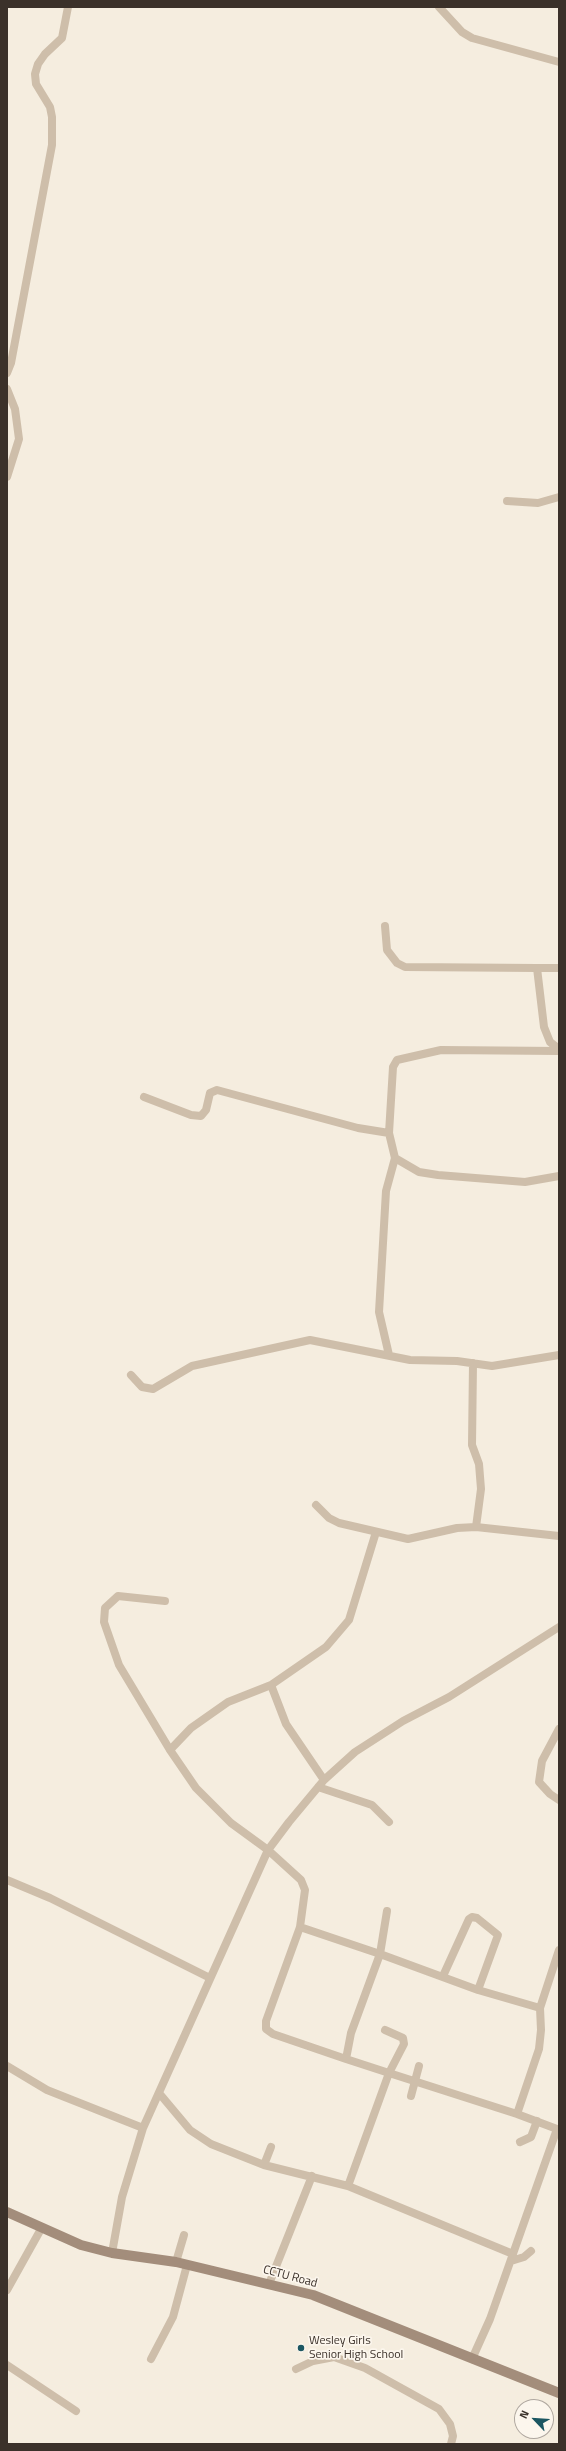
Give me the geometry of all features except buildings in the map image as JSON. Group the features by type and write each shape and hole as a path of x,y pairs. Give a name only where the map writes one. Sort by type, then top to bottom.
{"street":[{"path":"7,373 11,363 52,145 52,117 50,107 36,84 35,74 42,59 62,38 68,7"},
{"path":"438,7 462,32 472,38 559,62"},
{"path":"7,390 15,409 19,439 7,477"},
{"path":"507,501 538,503 559,497"},
{"path":"385,926 387,950 394,960 405,967 559,968"},
{"path":"537,968 544,1027 550,1042 559,1050"},
{"path":"389,1355 379,1312 386,1191 395,1158 389,1133 393,1067 397,1060 442,1050 559,1050"},
{"path":"144,1097 191,1115 201,1116 206,1110 210,1093 217,1090 358,1128 389,1133"},
{"path":"395,1158 419,1172 438,1175 525,1182 559,1176"},
{"path":"130,1375 142,1387 153,1389 192,1366 310,1340 410,1360 473,1363 492,1366 559,1356"},
{"path":"473,1363 472,1445 479,1464 481,1489 476,1527"},
{"path":"316,1505 329,1518 339,1523 408,1539 457,1528 476,1527 559,1536"},
{"path":"170,1750 191,1728 228,1702 271,1685 326,1647 349,1620 376,1532"},
{"path":"164,1601 118,1596 105,1608 104,1622 119,1665 170,1750 196,1788 231,1823 268,1850 300,1880 305,1890 300,1927 266,2020 266,2029 273,2034 415,2082 517,2114 558,2129 490,2320 472,2359"},
{"path":"112,2253 122,2197 143,2128 268,1850 324,1780 355,1752 403,1721 449,1697 559,1626"},
{"path":"271,1685 286,1724 324,1780"},
{"path":"559,1729 542,1761 539,1782 550,1794 559,1800"},
{"path":"318,1787 372,1805 389,1822"},
{"path":"7,1880 50,1898 210,1978"},
{"path":"346,2059 351,2033 380,1954 387,1911"},
{"path":"443,1976 469,1919 472,1917 477,1918 498,1935 478,1990"},
{"path":"300,1927 443,1976 478,1990 540,2008"},
{"path":"517,2114 539,2049 541,2030 540,2008 559,1950"},
{"path":"348,2186 389,2073 404,2044 403,2038 385,2030"},
{"path":"7,2066 52,2092 143,2128"},
{"path":"411,2096 419,2066"},
{"path":"159,2093 190,2130 211,2144 264,2165 348,2186 512,2258 524,2257 531,2252"},
{"path":"520,2142 531,2137 537,2121"},
{"path":"264,2165 271,2146"},
{"path":"270,2284 312,2176"},
{"name":"CCTU Road","path":"7,2212 41,2229 81,2244 112,2253 176,2262 187,2266 270,2284 312,2295 559,2393"},
{"path":"7,2290 41,2229"},
{"path":"176,2262 184,2235"},
{"path":"151,2359 172,2317 187,2266"},
{"path":"296,2369 313,2361 334,2357 365,2368 439,2409 450,2424 453,2436 451,2444"},
{"path":"7,2365 76,2411"}],"place":[{"name":"Wesley Girls Senior High School","path":"301,2348"}]}
